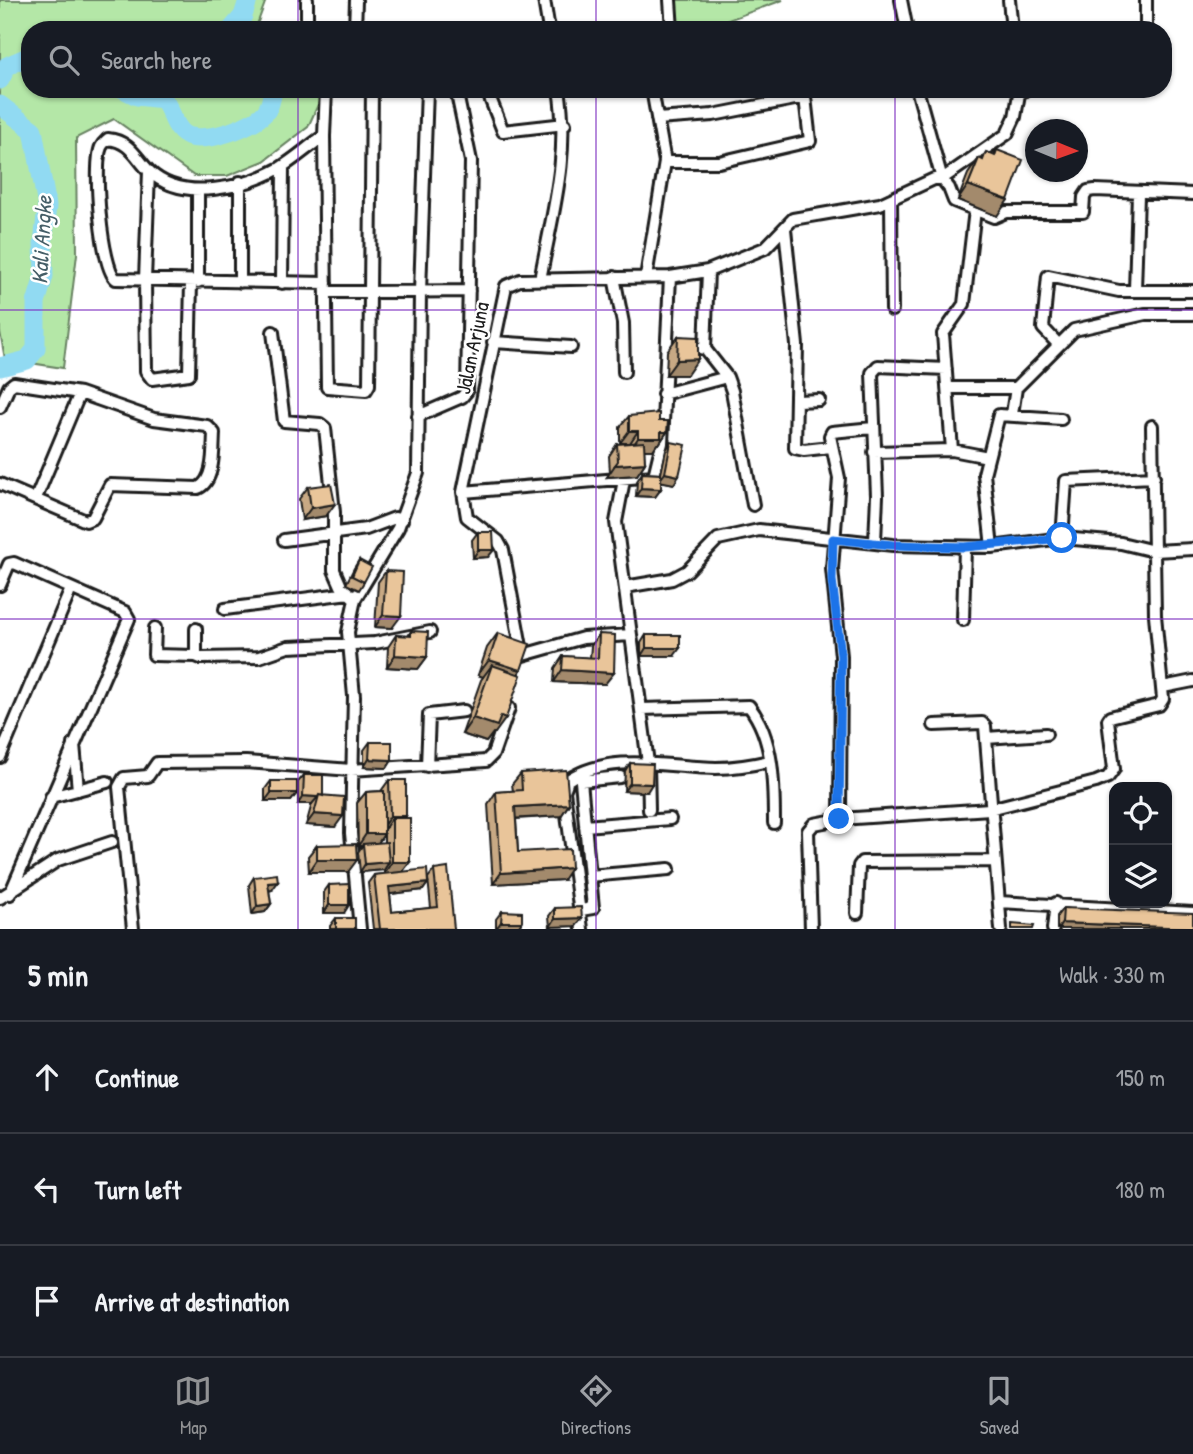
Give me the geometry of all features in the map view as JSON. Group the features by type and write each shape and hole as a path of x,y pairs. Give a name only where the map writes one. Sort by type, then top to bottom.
{"street":[{"path":"307,0 307,21"},
{"path":"355,21 356,0"},
{"path":"544,0 548,21"},
{"path":"670,0 671,21"},
{"path":"901,0 905,21"},
{"path":"1009,0 1011,21"},
{"path":"1146,0 1146,21"},
{"path":"326,98 327,387 363,391 369,385 372,98"},
{"path":"360,929 352,859 351,769 354,696 349,619 352,596 402,520 418,473 419,292 427,98"},
{"path":"418,416 466,394 471,161 458,98"},
{"path":"490,98 503,131 565,124"},
{"path":"540,280 564,160 565,124 561,98"},
{"path":"646,277 665,162 654,98"},
{"path":"657,119 713,115 799,98"},
{"path":"665,162 719,162 810,141 804,98"},
{"path":"920,98 942,179 954,201 994,217 1006,212 1083,212 1084,197 1088,191 1193,194"},
{"name":"Jalan Arjuna","path":"463,492 506,286 520,280 670,277 708,271 765,248 793,219 891,200 934,179 942,179 1007,134 1019,98"},
{"path":"324,136 283,166 240,182 198,191 174,187 149,171 126,145 108,139 101,146 100,232 109,272 116,279 282,283 370,292 469,291"},
{"path":"282,283 283,166"},
{"path":"149,171 145,280 146,371 152,379 189,374 198,191"},
{"path":"240,182 240,282"},
{"path":"1135,290 1138,194"},
{"path":"891,200 891,310"},
{"path":"952,450 943,334 948,330 952,316 964,304 975,210"},
{"path":"785,229 797,345 795,447 804,450 831,447"},
{"path":"708,271 705,349 727,377 753,505"},
{"path":"1058,344 1043,328 1047,276 1080,280 1114,290 1193,291"},
{"path":"614,277 623,323 624,372"},
{"path":"631,635 583,638 522,660 503,550 498,541 467,517 463,492 654,476 668,444 663,394 670,277"},
{"path":"1012,414 1017,388 1074,330 1091,324 1145,314 1193,314"},
{"path":"273,332 284,421 320,424 325,428 335,532 334,570 341,586 352,596"},
{"path":"493,342 571,347"},
{"path":"665,345 679,346"},
{"path":"692,348 705,349"},
{"path":"875,541 877,496 873,428 874,369 878,366 946,369"},
{"path":"663,394 727,377"},
{"path":"0,407 9,387 16,383 80,393 154,419 211,428 214,435 209,478 198,488 110,485 93,518 86,521 0,484"},
{"path":"948,388 1017,388"},
{"path":"36,498 80,393"},
{"path":"797,401 819,400"},
{"path":"992,547 984,474 999,415 1061,419"},
{"path":"811,929 808,831 814,824 839,819 990,809 1108,777 1116,764 1108,720 1158,705 1163,687 1155,615 1152,426"},
{"path":"839,819 841,656 832,580 839,478 831,447 832,432 873,428"},
{"path":"874,452 952,450 988,457"},
{"path":"1062,538 1066,481 1154,477"},
{"path":"624,480 616,518 648,763 649,810"},
{"path":"284,540 366,529 395,518 402,520"},
{"path":"625,587 681,575 712,543 759,530 893,545 992,547 1062,538 1121,542 1154,551 1193,549"},
{"path":"963,620 965,547"},
{"path":"0,585 12,563 125,612 128,619 5,896"},
{"path":"0,757 71,589"},
{"path":"225,609 352,596"},
{"path":"155,628 154,655 196,656 201,659 259,657 288,647 349,646 430,632"},
{"path":"196,629 196,656"},
{"path":"1163,687 1193,681"},
{"path":"133,929 118,787 124,778 148,776 157,763 246,762 351,769 489,759 513,696"},
{"path":"641,709 749,706 764,737 775,781 774,824"},
{"path":"427,765 429,715 464,711"},
{"path":"934,725 982,723 986,737 1002,929"},
{"path":"986,737 1046,734"},
{"path":"74,743 78,790"},
{"path":"582,929 564,791 566,782 592,770 648,763 716,768 769,761"},
{"path":"581,910 593,908 581,781 621,777"},
{"path":"51,797 107,782"},
{"path":"585,826 670,819"},
{"path":"5,896 58,860 111,842"},
{"path":"857,913 859,866 862,862 995,861"},
{"path":"589,876 668,869"},
{"path":"999,902 1056,903 1193,913"},
{"path":"1053,929 1056,903"}],"green space":[{"path":"0,0 266,0 258,21 21,21 21,98 321,98 308,127 264,161 227,176 194,176 114,119 76,138 77,254 63,368 5,359 0,332"},
{"path":"665,0 783,0 726,21 665,21"}],"building":[{"path":"997,150 1023,160 1008,200 968,185 979,158 983,160 986,152 995,156"},
{"path":"678,336 698,337 698,359 677,360"},
{"path":"659,413 659,421 668,421 667,432 661,432 661,438 638,438 638,431 629,431 629,416"},
{"path":"644,442 645,463 615,465 618,461 617,444"},
{"path":"671,442 686,445 679,476 665,473"},
{"path":"642,473 661,474 661,489 641,488"},
{"path":"331,484 335,504 311,508 308,487"},
{"path":"478,532 493,532 494,550 478,550"},
{"path":"359,560 372,567 364,582 352,576"},
{"path":"386,571 403,572 401,616 383,615"},
{"path":"411,631 428,632 427,657 395,655 396,635 411,636"},
{"path":"498,633 530,644 521,670 489,660"},
{"path":"599,634 615,635 614,673 562,670 563,656 598,658"},
{"path":"646,635 680,635 680,648 646,648"},
{"path":"492,665 521,675 506,718 501,716 497,726 473,718"},
{"path":"370,742 392,742 392,760 369,759"},
{"path":"630,763 653,764 652,784 630,783"},
{"path":"566,770 569,804 515,807 518,852 570,849 571,868 501,873 496,792 522,790 521,773"},
{"path":"304,775 323,775 323,796 303,796"},
{"path":"389,780 406,780 406,816 390,816"},
{"path":"271,781 297,781 297,793 271,793"},
{"path":"384,791 384,834 366,834 366,792"},
{"path":"319,795 344,797 343,816 314,814"},
{"path":"392,818 410,818 410,862 392,862"},
{"path":"387,842 389,862 365,864 363,844"},
{"path":"356,844 357,860 317,860 317,845"},
{"path":"448,868 454,929 380,929 374,875 427,869 428,883 389,887 392,912 438,907 434,870"},
{"path":"277,874 278,882 268,883 271,904 257,906 254,877"},
{"path":"349,884 349,905 329,905 329,885"},
{"path":"581,907 582,918 555,919 555,908"},
{"path":"1063,908 1193,913 1193,928 1062,923"},
{"path":"502,911 522,912 522,922 501,922"},
{"path":"336,918 355,918 355,929 336,929"},
{"path":"1012,924 1034,926 1033,929 1012,929"}],"waterway":[{"name":"Kali Angke","path":"239,21 248,0"},
{"name":"Kali Angke","path":"0,80 7,66 21,60"},
{"name":"Kali Angke","path":"154,98 163,99 182,132 204,138 253,122 267,110 271,98"},
{"name":"Kali Angke","path":"0,105 33,130 47,206 43,244 44,276 36,303 36,349 27,360 0,367"}],"route":[{"path":"839,819 841,656 832,580 833,539 875,541 893,545 992,547 1062,538"}]}
